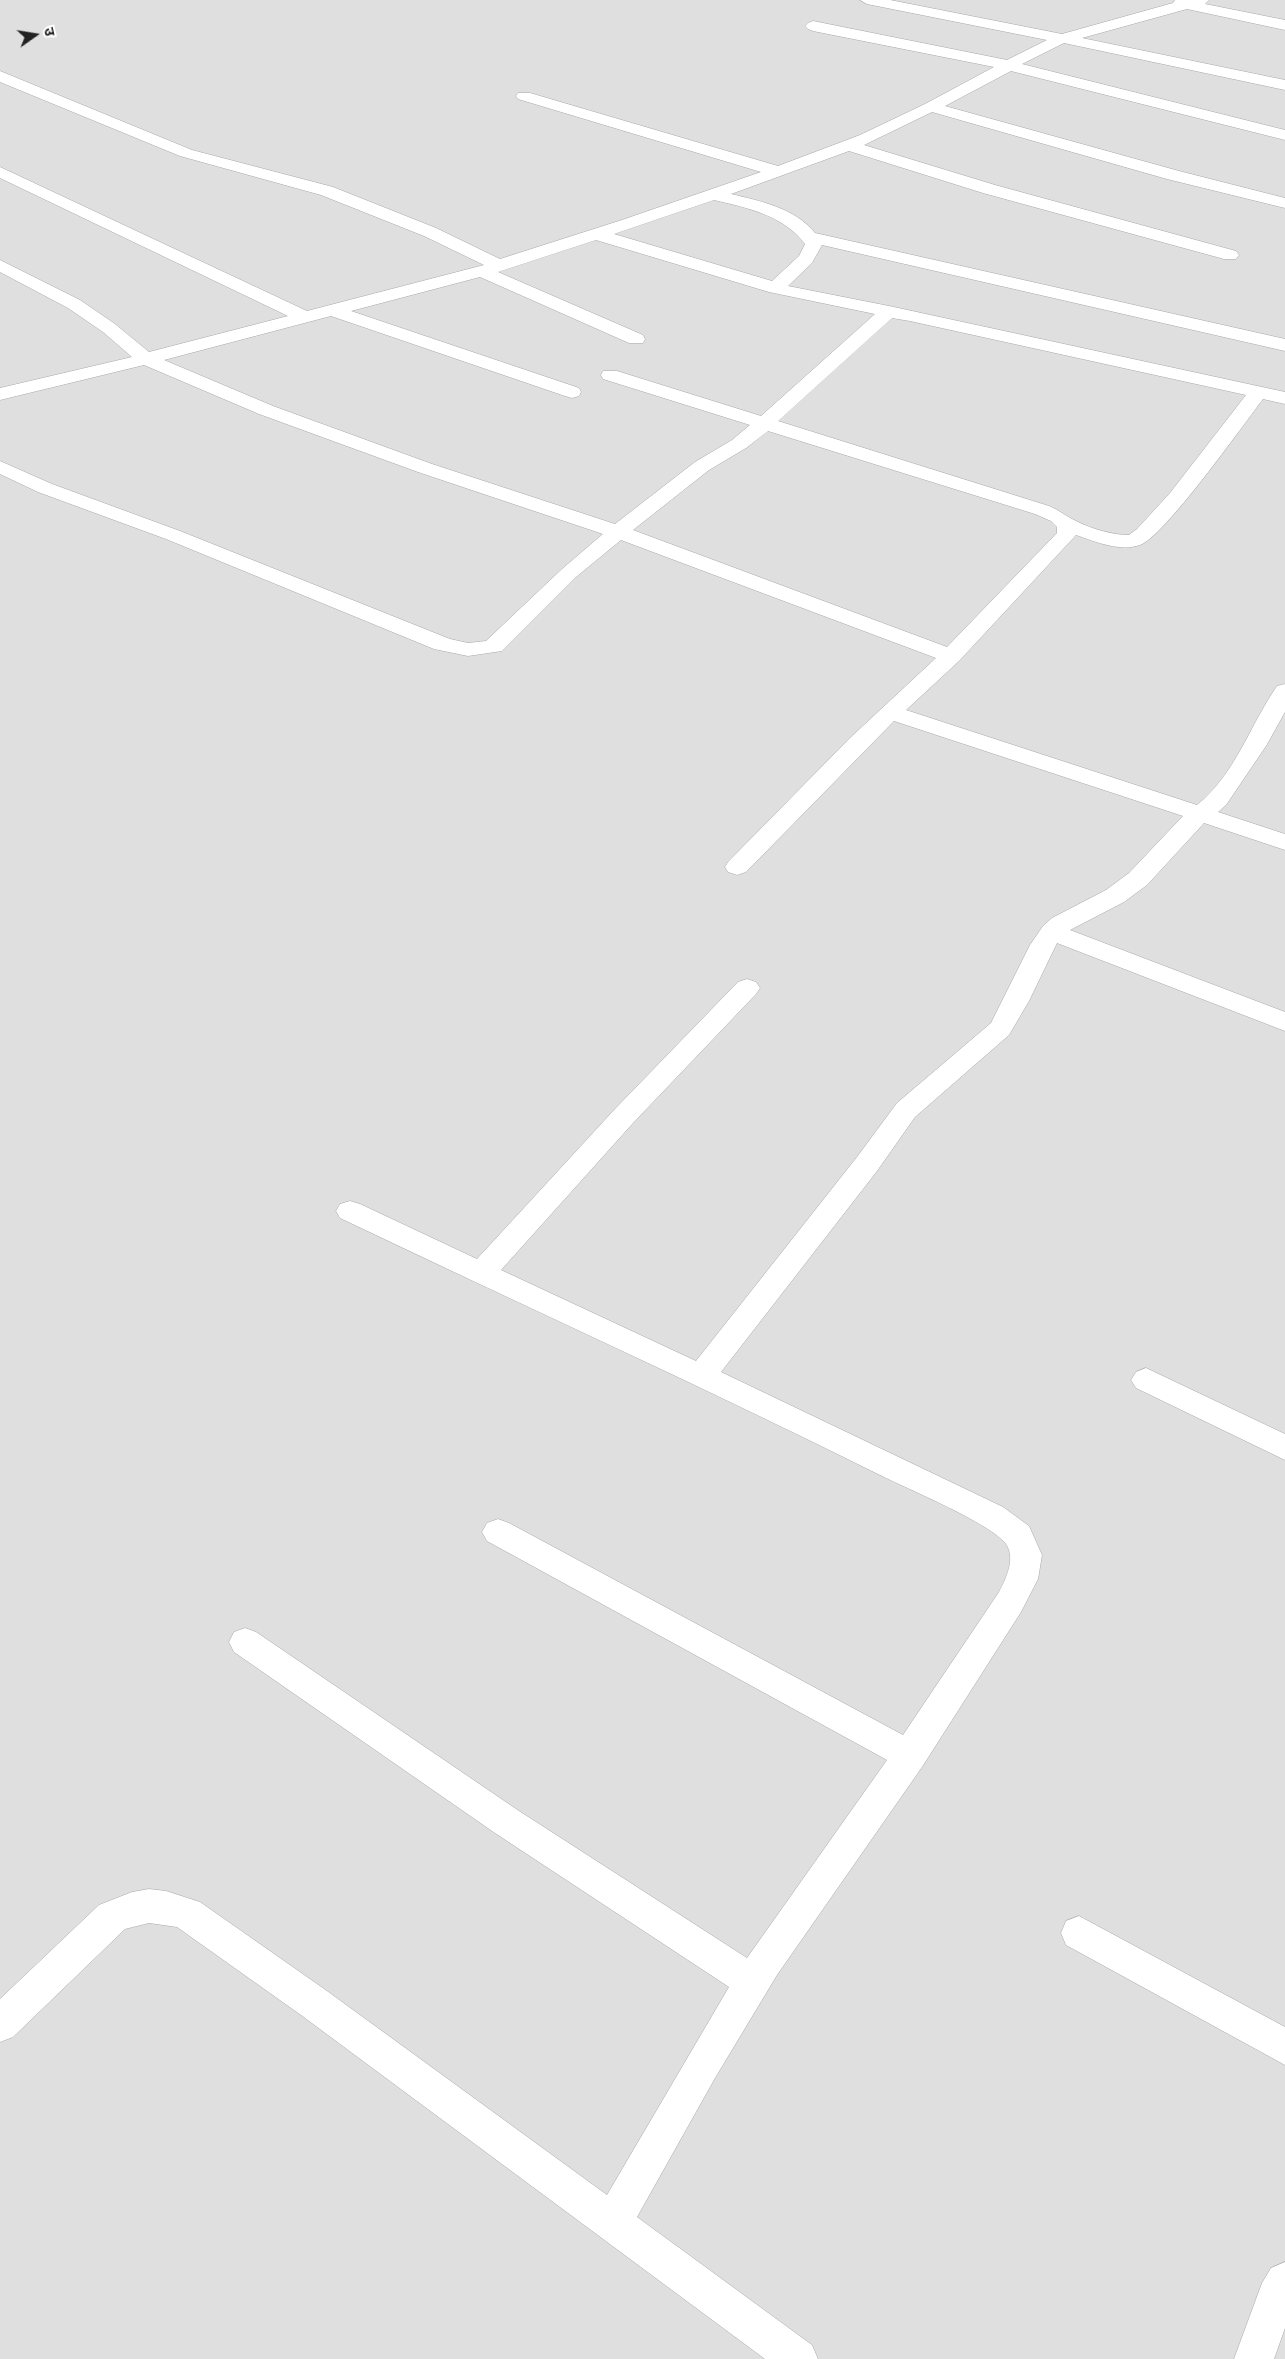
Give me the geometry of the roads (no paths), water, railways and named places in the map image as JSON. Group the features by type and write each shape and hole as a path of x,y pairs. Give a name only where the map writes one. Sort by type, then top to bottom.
{"street":[{"path":"867,0 1063,38 1285,85"},
{"path":"1169,0 1195,2 1285,25"},
{"path":"0,394 146,359 490,268 596,234 848,145 931,107 1063,38 1195,2"},
{"path":"813,26 1007,66 1285,135"},
{"path":"0,76 186,153 327,192 430,232 490,268 636,339"},
{"path":"524,96 777,171"},
{"path":"931,107 1173,176 1285,203"},
{"path":"848,145 989,189 1230,255"},
{"path":"0,172 304,317"},
{"path":"712,194 771,210 788,219 809,237 814,244 809,255 775,288"},
{"path":"596,234 660,255 794,293 889,311 1285,398"},
{"path":"809,237 1285,345"},
{"path":"0,265 74,304 109,328 146,359 298,422 425,468 618,532 951,656"},
{"path":"330,310 572,392"},
{"path":"0,467 45,488 173,535 442,644 470,650 482,650 494,646 570,573 618,532 702,466 739,444 765,423 889,311"},
{"path":"610,375 1042,510 1067,525 1119,540 1137,540 1143,535 1171,503 1258,393"},
{"path":"737,867 858,743 951,656 1067,534 1067,525"},
{"path":"701,1376 867,1164 906,1110 936,1082 1000,1029 1016,1001 1042,945 1052,932 1061,924 1115,896 1138,879 1198,814 1218,800 1230,785 1285,692"},
{"path":"892,713 1285,842"},
{"path":"1052,932 1285,1022"},
{"path":"481,1273 624,1116 747,988"},
{"path":"350,1211 701,1376 992,1516 1018,1535 1026,1555 1022,1579 1010,1602 910,1756 752,1982 702,2065 612,2223"},
{"path":"1146,1380 1285,1448"},
{"path":"498,1532 910,1756"},
{"path":"245,1642 507,1822 752,1982"},
{"path":"0,2024 112,1916 135,1906 165,1906 180,1911 314,2003 798,2359"},
{"path":"1079,1933 1285,2047"},
{"path":"1254,2359 1276,2297 1285,2282"}]}
